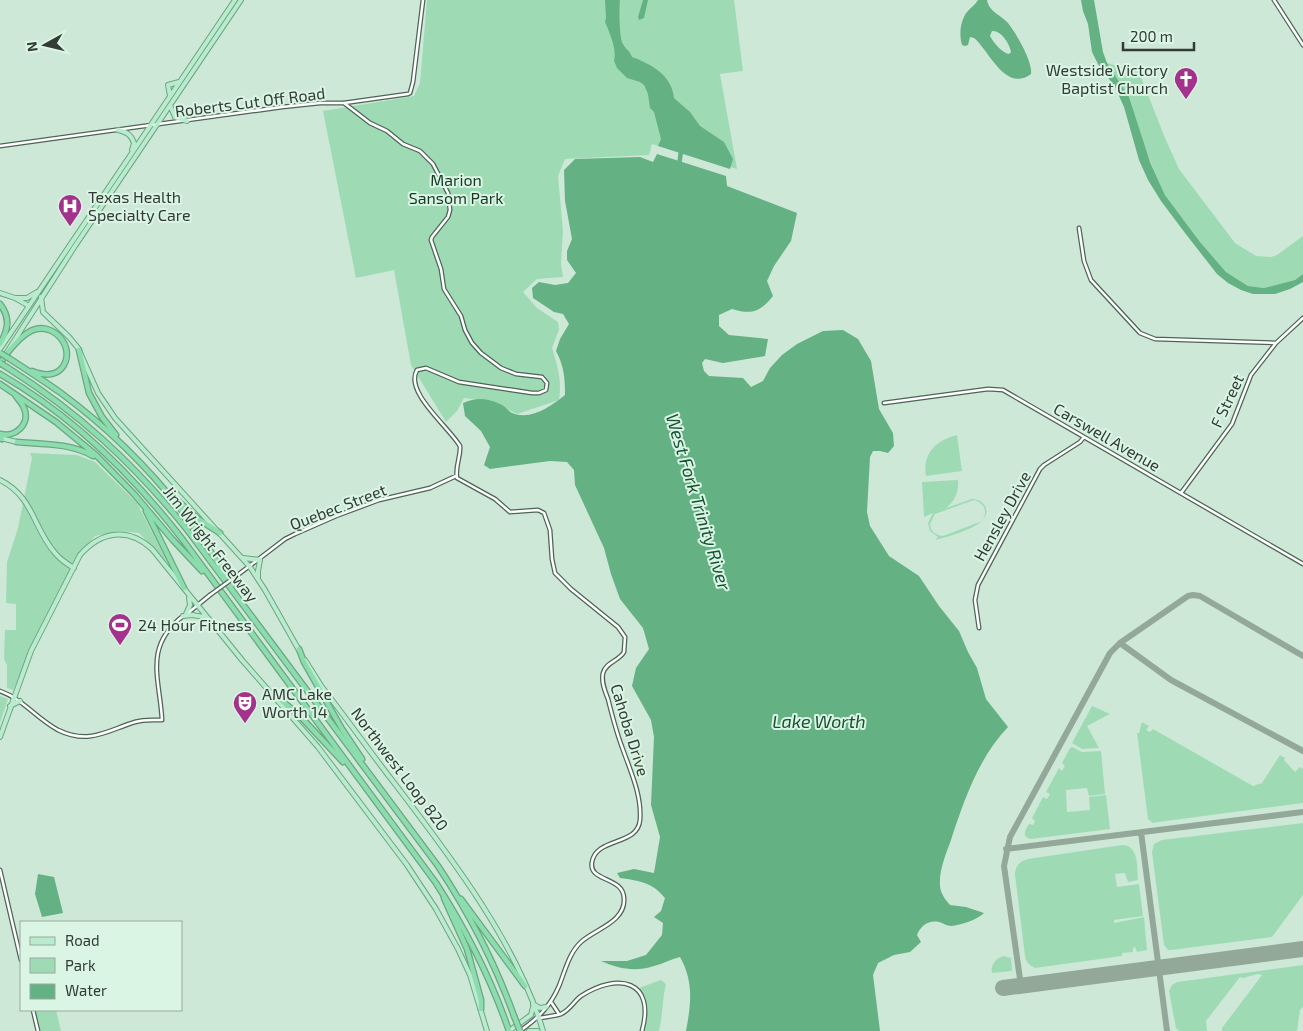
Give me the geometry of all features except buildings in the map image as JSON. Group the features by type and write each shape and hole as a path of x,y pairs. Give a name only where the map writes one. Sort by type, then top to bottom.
{"highway":[{"path":"0,304 5,311 8,325 0,344"},
{"path":"1,362 18,341 27,333 36,329 53,331 60,336 65,345 67,354 65,363 58,372 41,374 16,363"},
{"path":"79,350 89,393 102,417 119,441"},
{"path":"0,353 68,398 119,441 189,511 220,533"},
{"name":"Jim Wright Freeway","path":"1,362 82,420 130,464 185,528 438,866 484,944 520,1031"},
{"name":"Jim Wright Freeway","path":"2,375 55,410 120,467 164,516 442,892 479,957 509,1031"},
{"path":"0,384 56,422 103,462 206,576 210,578"},
{"path":"0,437 15,433 25,423 25,409 12,392"},
{"path":"17,442 85,451 103,462"},
{"path":"161,485 200,534 254,619"},
{"path":"143,505 184,588"},
{"path":"299,649 304,662 342,729 370,769 370,775"},
{"path":"272,694 275,694 300,716 341,759 369,796 378,803"},
{"path":"442,892 445,903 467,949 479,992 481,1009"},
{"path":"456,894 464,902 525,986"}],"main road":[{"path":"171,98 234,0"},
{"path":"1,362 80,230 241,0"},
{"path":"0,349 158,124 170,105 171,98 168,85 181,81"},
{"path":"170,105 175,117 186,121"},
{"path":"118,130 127,133 133,140 132,154"},
{"path":"0,293 29,306"},
{"path":"14,298 27,298 41,293"},
{"name":"Northwest Loop 820","path":"41,293 42,308 45,316 64,332 79,350 105,405 250,567 322,687 448,855 502,940 525,986 543,1031"},
{"path":"0,437 17,442"},
{"path":"0,480 10,485 22,496 48,543 56,554 74,568"},
{"path":"0,737 32,649 80,555 88,546 107,535 126,535 144,542 184,588 196,606 318,747 421,885 458,949 470,975 487,1031"},
{"path":"243,558 260,560 258,579"},
{"path":"184,588 190,601 185,615 197,615 207,618"},
{"path":"10,706 20,701"},
{"path":"509,1031 531,1015 533,1004 540,1008 546,1008"},
{"path":"529,1031 538,1031"}],"street":[{"name":"Roberts Cut Off Road","path":"0,146 304,104 344,103 401,96 410,93 423,0"},
{"path":"1274,0 1303,45"},
{"path":"344,103 370,123 387,132 403,144 426,155 443,181 448,193 450,213 431,240 441,270 444,289 461,316 465,330 472,343 481,353 501,368 516,374 537,375 544,378 547,383 546,390 532,393 459,382 426,368 417,370 414,376 416,390 460,446 460,453 456,464 456,476"},
{"path":"1079,228 1084,261 1091,280 1140,333 1156,338 1276,343"},
{"name":"F Street","path":"1181,493 1232,424 1251,375 1276,343 1303,318"},
{"name":"Carswell Avenue","path":"884,403 998,389 1022,400 1303,564"},
{"name":"Hensley Drive","path":"979,628 975,600 978,585 1040,469 1044,464 1080,442 1084,437"},
{"name":"Quebec Street","path":"20,701 56,729 79,737 101,735 142,721 162,720 162,704 156,672 157,656 166,635 185,615 260,560 284,539 336,516 379,500 430,488 456,476"},
{"name":"Cahoba Drive","path":"456,476 458,479 495,499 510,512 535,510 544,513 550,530 555,573 571,589 618,627 625,637 624,652 606,668 602,678 618,735 640,801 640,824 635,833 600,849 592,859 591,864 596,875 620,887 623,892 624,904 618,916 608,926 599,929 581,942 575,950 551,1002 538,1018"},
{"path":"0,691 20,701"},
{"path":"0,870 20,956"},
{"path":"520,1031 538,1018 566,1011 580,997 594,990 610,984 623,983 637,988 643,996 645,1011 642,1031"},
{"path":"551,1002 559,1014"},
{"path":"33,1011 38,1031"}],"green space":[{"name":"Marion Sansom Park","path":"427,0 734,0 743,71 720,74 737,169 652,144 649,155 565,159 558,176 563,231 561,263 563,277 537,279 523,292 537,308 558,322 559,330 552,348 559,374 559,400 517,414 489,401 464,398 457,411 446,422 411,365 394,270 356,278 323,111 414,96 420,83"},
{"path":"1107,63 1139,72 1179,169 1235,243 1256,256 1271,257 1277,255 1303,236 1303,274 1295,280 1264,288 1248,286 1226,272 1200,242 1165,195 1144,147 1129,97"},
{"path":"957,435 962,471 926,476 925,468 929,454 937,444"},
{"path":"30,453 77,455 95,462 137,503 168,563 139,533 119,531 95,536 80,553 13,690 7,688 7,665 4,659 5,630 16,630 16,604 6,603 7,562 18,528 32,458"},
{"path":"958,480 956,496 946,508 972,499 978,500 985,506 986,513 984,517 985,511 983,506 974,500 935,514 930,524 931,529 936,534 943,536 980,522 959,533 935,540 938,537 930,531 928,523 933,513 924,517 922,482"},
{"path":"0,696 8,699 0,723"},
{"path":"1092,706 1110,714 1087,726 1099,748 1082,749 1072,743"},
{"path":"1142,722 1149,726 1146,730 1150,732 1153,729 1253,786 1262,783 1280,755 1285,758 1284,760 1295,772 1300,767 1303,769 1303,803 1153,823 1148,819 1137,733 1139,733"},
{"path":"1072,747 1082,752 1101,751 1105,794 1089,796 1087,788 1066,790 1067,812 1090,810 1089,797 1106,795 1110,829 1028,838 1025,835 1026,829 1029,824 1033,825 1035,821 1032,818 1043,797 1047,799 1050,794 1046,792 1059,768 1062,771 1065,766 1062,763"},
{"path":"1303,823 1303,895 1272,937 1168,950 1164,945 1152,852 1154,844 1162,840"},
{"path":"1122,845 1128,846 1134,853 1137,863 1138,880 1128,882 1125,873 1115,874 1117,887 1139,884 1143,916 1114,920 1114,923 1144,917 1147,950 1137,952 1135,947 1133,952 1122,953 1122,956 1035,968 1031,966 1025,956 1015,875 1018,864 1028,859"},
{"path":"1004,956 1011,958 1012,971 992,973 994,962"},
{"path":"1303,965 1303,1007 1300,1010 1297,1031 1222,1031 1222,1028 1262,975 1258,974 1240,977 1206,1021 1207,1031 1179,1031 1176,1028 1169,991 1172,985 1177,982"},
{"path":"661,980 666,984 659,1031 644,1031 647,1014 646,1003 645,997 639,988"},
{"path":"33,1011 56,1011 61,1031 38,1031"}],"water":[{"path":"605,0 620,0 622,41 632,57 653,67 665,77 674,98 690,112 700,126 724,142 733,159 730,169 658,146 661,139 644,85 627,78 617,68 614,61 614,47 605,22"},
{"path":"643,0 648,0 644,18 639,20 638,17"},
{"path":"978,0 987,0 990,8 1008,23 1027,55 1031,74 1022,78 1013,78 1005,74 974,38 970,37 968,45 962,45 960,33 963,20 967,12","holes":["992,31 1002,35 1009,45 1011,52 1009,54 995,44 991,38"]},
{"path":"1081,0 1094,0 1103,52 1107,63 1129,97 1150,162 1165,195 1200,242 1226,272 1248,286 1264,288 1295,280 1303,274 1303,282 1275,294 1253,294 1228,283 1217,274 1161,201 1148,180 1139,160 1124,107 1115,87 1098,64 1092,52 1088,24"},
{"name":"Lake Worth","path":"657,154 726,176 727,186 797,213 791,241 774,266 767,281 773,296 764,306 755,311 745,312 732,309 719,315 719,326 729,335 768,339 765,356 723,363 705,359 702,363 704,371 709,376 743,378 751,387 763,381 770,368 782,355 797,344 823,331 843,330 858,339 871,361 879,409 893,433 894,446 888,453 873,451 870,457 867,512 870,526 889,556 919,576 959,631 977,668 986,699 1008,727 989,752 974,780 961,810 945,856 941,874 941,891 950,905 966,907 984,913 973,920 950,926 939,922 926,924 917,935 921,942 910,952 894,955 878,963 873,975 880,1031 686,1031 690,993 688,975 680,957 640,969 621,968 601,961 627,961 646,955 662,935 663,923 654,917 661,911 665,898 650,885 640,881 620,878 617,873 634,869 654,873 660,837 651,805 654,737 651,720 632,686 636,668 649,649 643,628 620,599 604,548 575,485 574,470 567,462 550,461 490,469 484,465 490,447 481,431 465,416 463,403 477,399 486,399 502,405 512,413 526,415 547,408 565,395 564,372 556,351 560,339 569,324 563,314 554,312 533,298 532,288 539,282 555,285 568,283 576,273 567,260 567,251 572,239 565,201 564,170 575,159 640,157 653,162"},
{"path":"38,874 54,877 63,913 42,917 35,894"}],"waterway":[{"name":"West Fork Trinity River","path":"679,167 681,150"}],"taxiway":[{"path":"1021,986 1004,866 1010,837 1110,653 1120,643 1188,596 1193,595 1200,596 1303,656"},
{"path":"1120,643 1171,680 1303,751"},
{"path":"1006,849 1303,812"},
{"path":"1141,832 1167,1031"}],"runway":[{"path":"1003,988 1303,949"}],"place":[{"name":"Westside Victory Baptist Church","path":"1186,100"},
{"name":"Texas Health Specialty Care","path":"70,227"},
{"name":"24 Hour Fitness","path":"120,646"},
{"name":"AMC Lake Worth 14","path":"245,724"}]}
